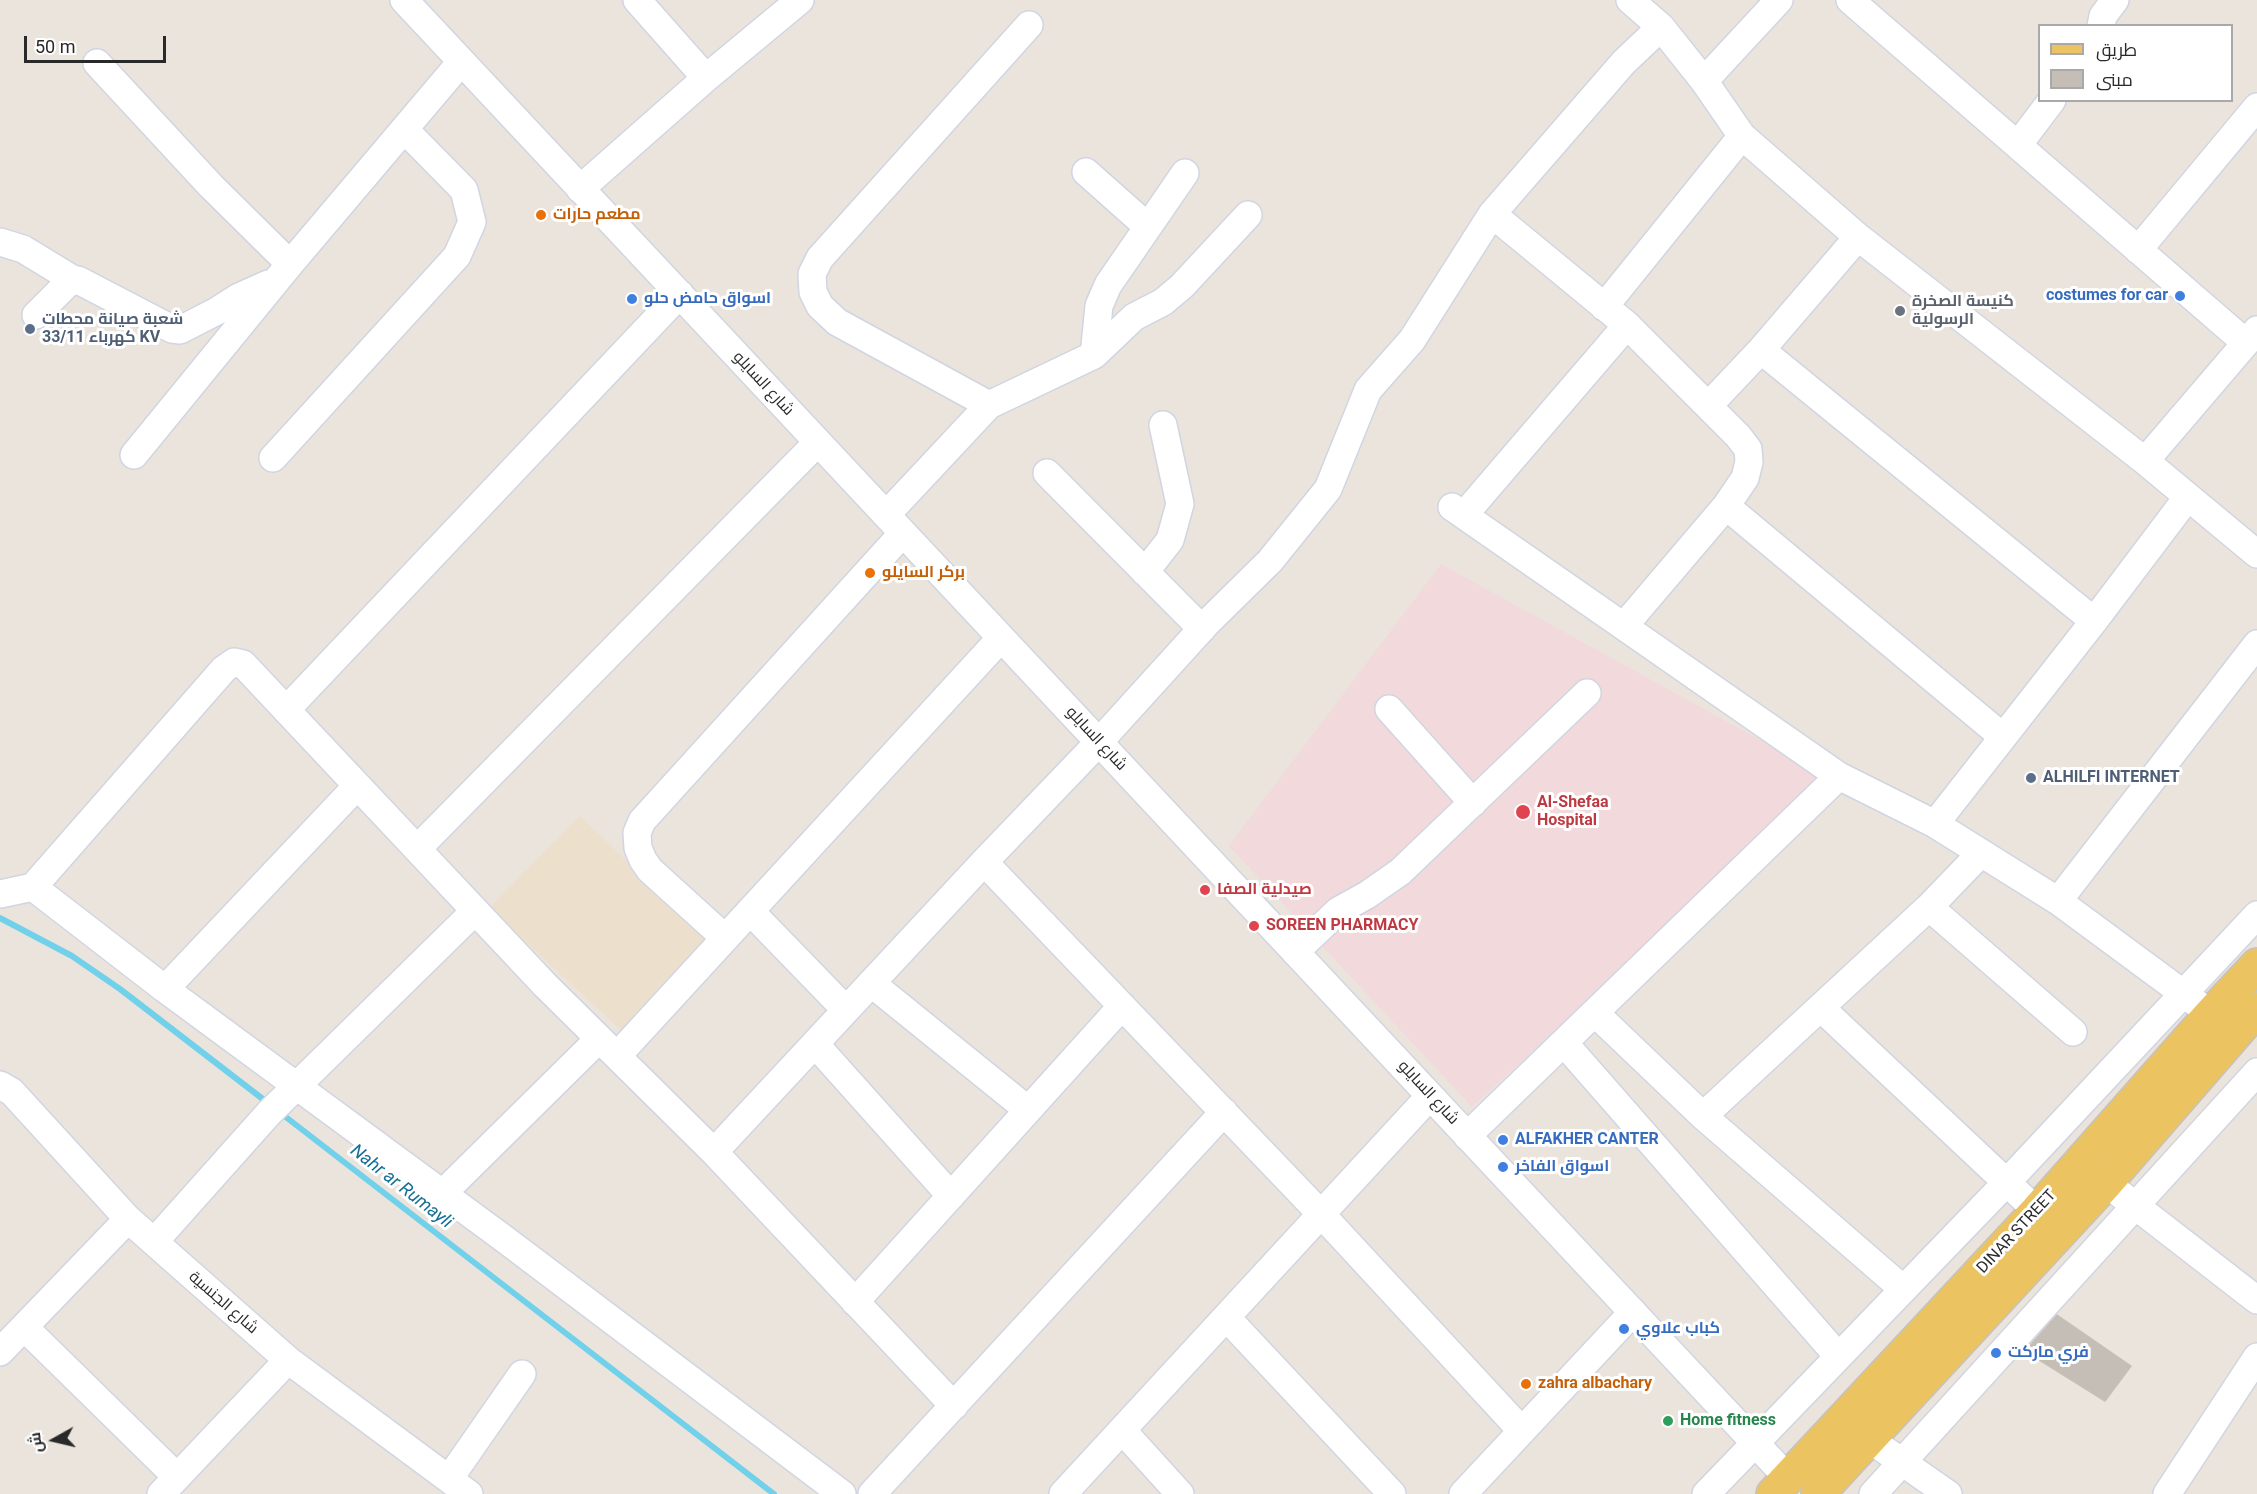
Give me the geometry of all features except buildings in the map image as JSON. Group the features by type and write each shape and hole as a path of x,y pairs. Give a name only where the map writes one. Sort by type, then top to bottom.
{"main road":[{"name":"DINAR STREET","path":"1780,1486 2037,1211 2257,965"},
{"name":"DINAR STREET","path":"1818,1494 2106,1183 2257,1009"}],"street":[{"name":"شارع السايلو","path":"404,0 1755,1442 1780,1486"},
{"path":"637,0 706,78"},
{"path":"580,189 706,78 800,0"},
{"path":"1630,0 1661,27 1704,81 1742,136 1858,237 2145,461 2187,498 2256,551"},
{"path":"1704,81 1779,0"},
{"path":"1850,0 2138,250 2251,336 2145,461"},
{"path":"989,405 837,322 820,306 813,292 812,274 820,258 1029,25"},
{"path":"714,1152 1202,629 1270,561 1328,489 1368,390 1412,340 1492,214 1624,62 1661,27"},
{"path":"134,455 282,273 461,62"},
{"path":"97,63 211,186 282,273"},
{"path":"2018,145 2050,102"},
{"path":"2138,250 2257,107"},
{"path":"273,458 457,256 472,222 464,190 404,129"},
{"path":"1604,307 1742,136"},
{"path":"1086,172 1148,227"},
{"path":"1094,355 1100,306 1108,285 1185,173"},
{"path":"1492,214 1627,326 1738,436 1748,449 1749,462 1745,478 1726,506 1624,626"},
{"path":"725,938 650,870 638,848 637,833 642,821 895,524 989,405 1094,355 1134,316 1163,302 1182,286 1248,215"},
{"path":"1708,406 1761,350 1858,237"},
{"path":"0,242 23,249 74,280 83,281 172,329 180,330 282,273"},
{"path":"36,315 74,280"},
{"path":"286,710 680,294"},
{"path":"1627,326 1458,511 1839,776 1935,824 2058,901 2211,1014"},
{"path":"1761,350 2094,621"},
{"path":"1145,572 1170,540 1179,504 1163,425"},
{"path":"417,849 818,442"},
{"path":"1047,473 1202,629"},
{"path":"1935,824 2187,498"},
{"path":"1726,506 2003,737"},
{"path":"442,1194 608,1047 725,938 1001,638"},
{"path":"2058,901 2257,644"},
{"path":"0,894 33,887 224,669 234,662 243,664 475,911 714,1152 954,1406"},
{"path":"1295,952 1338,910 1367,895 1400,872 1587,693"},
{"path":"1389,709 1473,803"},
{"path":"1467,1136 1839,776"},
{"path":"165,989 357,786"},
{"path":"1703,1116 1929,907 1981,853"},
{"path":"984,862 1321,1214 1522,1431"},
{"path":"33,887 165,989 284,1097 442,1194 842,1494"},
{"path":"1929,907 2073,1032"},
{"path":"154,1242 284,1097 475,911"},
{"path":"750,911 846,1010"},
{"path":"1706,1494 2007,1182 2257,915"},
{"path":"871,983 1028,1110"},
{"path":"855,1302 1122,1006"},
{"path":"1821,1008 2037,1211"},
{"path":"1595,1012 1703,1116 1903,1289"},
{"path":"1564,1043 1838,1356"},
{"path":"815,1044 951,1196"},
{"path":"1873,1494 2257,1072"},
{"name":"شارع الجنسية","path":"4,1094 128,1219 288,1360 459,1486"},
{"path":"1063,1494 1430,1096"},
{"path":"872,1494 1224,1112"},
{"path":"2106,1183 2257,1300"},
{"path":"0,1352 128,1219"},
{"path":"1462,1494 1633,1312"},
{"path":"1226,1317 1392,1494"},
{"path":"24,1327 169,1485 288,1360"},
{"path":"2166,1494 2257,1357"},
{"path":"459,1486 522,1374"},
{"path":"1122,1430 1180,1494"},
{"path":"1869,1439 1948,1494"}],"shaded area":[{"name":"Al-Shefaa Hospital","path":"1441,564 1829,778 1472,1107 1229,846"},
{"path":"580,816 709,940 622,1031 489,908"}],"waterway":[{"name":"Nahr ar Rumayli","path":"0,918 72,956 120,989 268,1103"},
{"name":"Nahr ar Rumayli","path":"278,1111 774,1494"}],"place":[{"name":"مطعم حارات","path":"541,215"},
{"name":"costumes for car","path":"2180,296"},
{"name":"اسواق حامض حلو","path":"632,299"},
{"name":"كنيسة الصخرة الرسولية","path":"1900,311"},
{"name":"شعبة صيانة محطات كهرباء 33/11 KV","path":"30,329"},
{"name":"بركر السايلو","path":"870,573"},
{"name":"ALHILFI INTERNET","path":"2031,778"},
{"name":"Al-Shefaa Hospital","path":"1523,812"},
{"name":"صيدلية الصفا","path":"1205,890"},
{"name":"SOREEN PHARMACY","path":"1254,926"},
{"name":"ALFAKHER CANTER","path":"1503,1140"},
{"name":"اسواق الفاخر","path":"1503,1167"},
{"name":"كباب علاوي","path":"1624,1329"},
{"name":"فري ماركت","path":"1996,1353"},
{"name":"zahra albachary","path":"1526,1384"},
{"name":"Home fitness","path":"1668,1421"}]}
